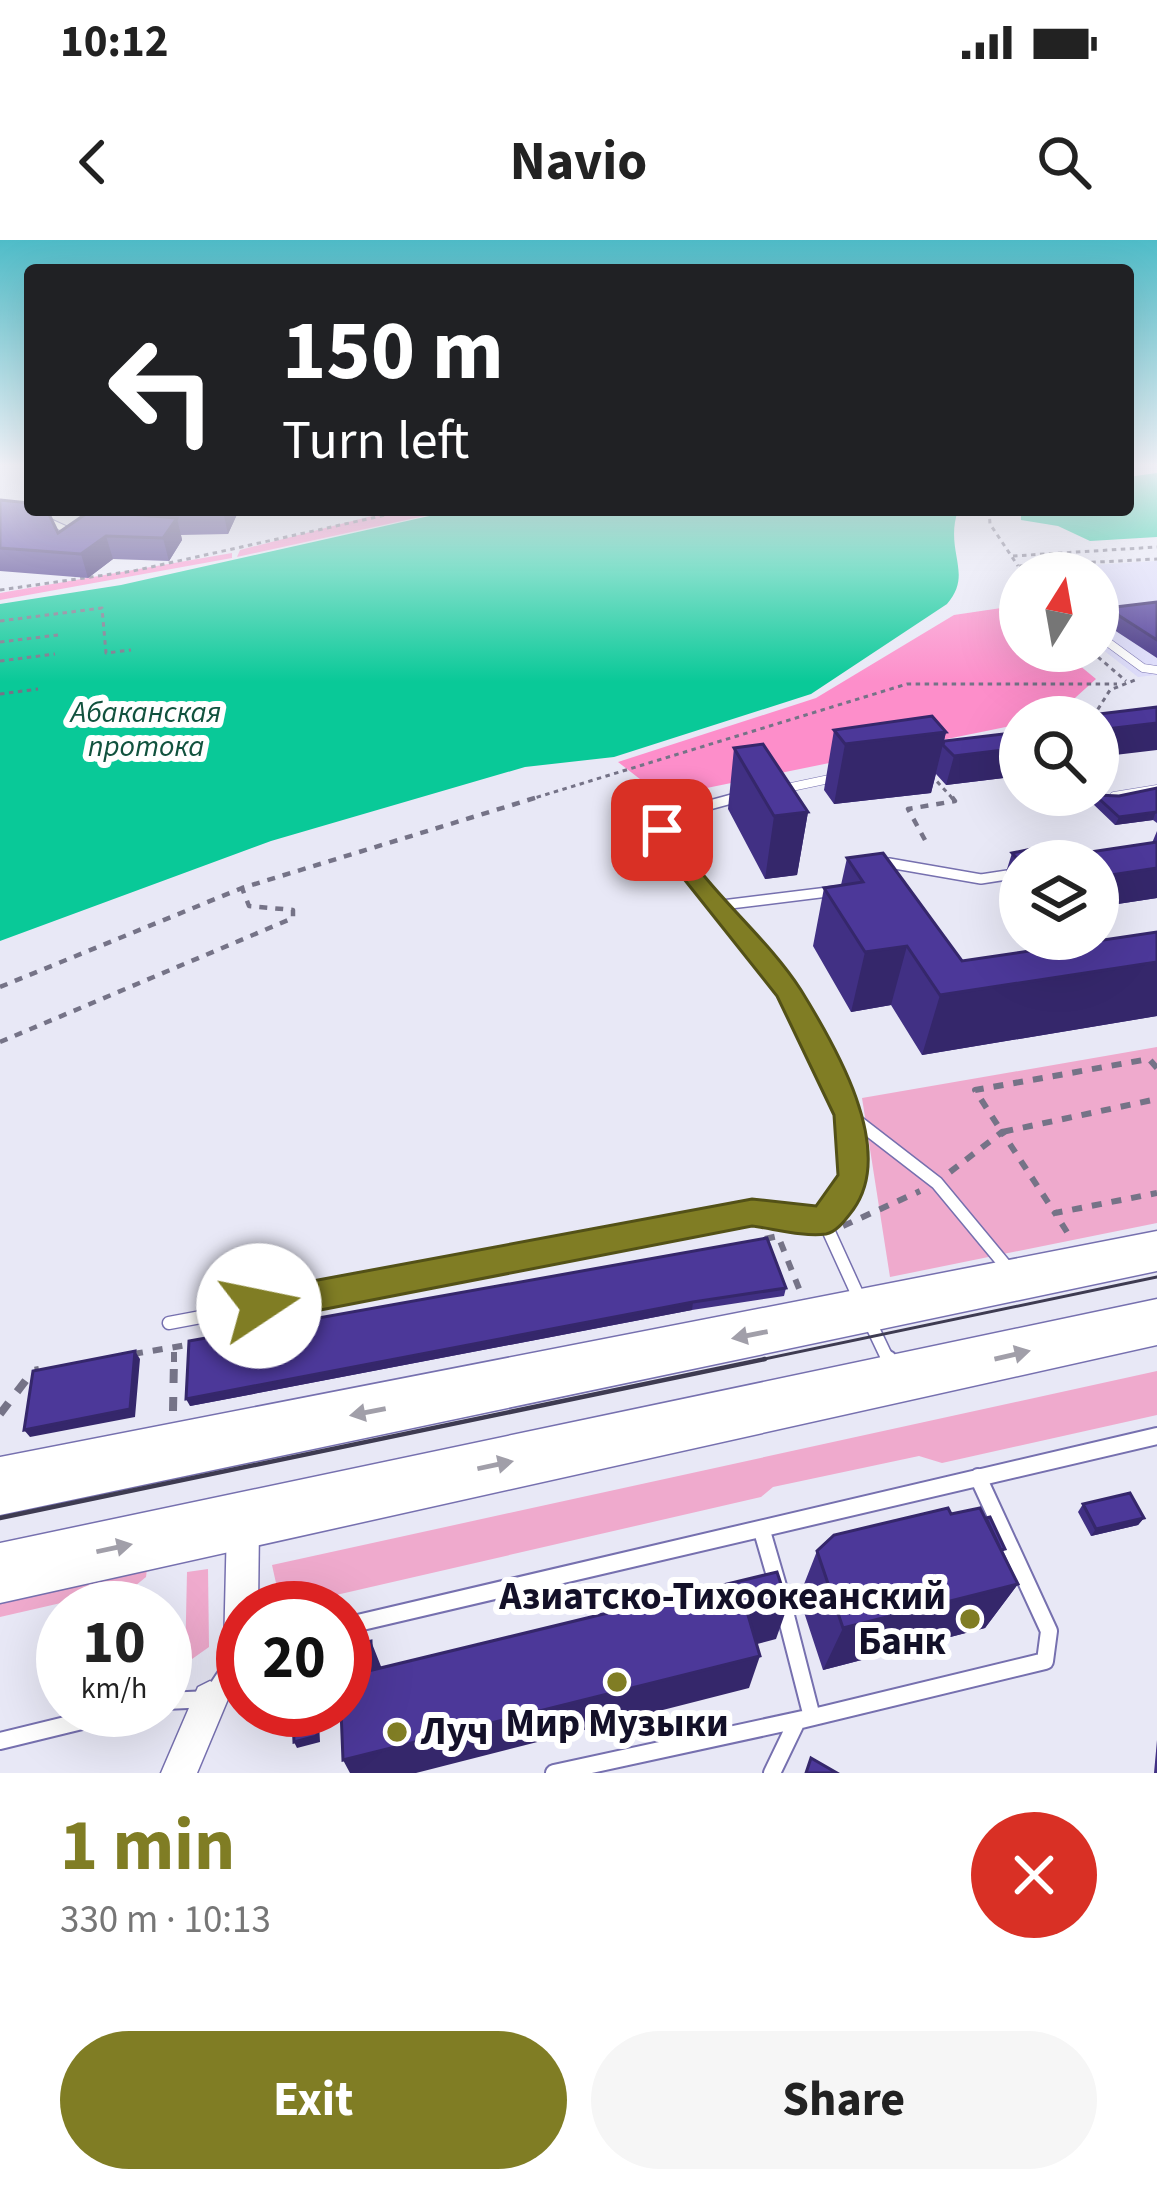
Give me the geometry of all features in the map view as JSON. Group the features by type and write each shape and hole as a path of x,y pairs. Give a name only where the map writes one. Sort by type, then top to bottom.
{"highway":[{"path":"0,1486 1157,1251"},
{"path":"0,1573 1157,1322"}],"street":[{"path":"243,1517 243,1581"},
{"path":"179,1773 210,1699"}],"lane":[{"path":"1119,650 1143,668 1157,670"},
{"path":"826,1227 854,1175 849,1115 788,992 714,906 664,840 662,830 669,816 688,808 850,776"},
{"path":"1119,795 1157,789"},
{"path":"862,878 889,863 981,879 999,876"},
{"path":"714,906 847,889"},
{"path":"849,1115 937,1183 994,1247 1016,1280"},
{"path":"169,1323 752,1213 826,1227"},
{"path":"826,1227 898,1381"},
{"path":"372,1620 1157,1436"},
{"path":"554,1773 1045,1660 1049,1631 978,1477"},
{"path":"762,1531 804,1719 772,1773"},
{"path":"192,1700 210,1699 216,1690"},
{"path":"0,1741 36,1732"}],"path":[{"path":"0,590 134,571 279,539"},
{"path":"1077,552 1157,547"},
{"path":"1119,561 1157,559"},
{"path":"0,621 102,608 106,653 131,650"},
{"path":"0,642 58,635"},
{"path":"0,661 55,654"},
{"path":"1116,672 1126,681"},
{"path":"0,987 242,888 908,684 1142,680"},
{"path":"1108,696 1117,684"},
{"path":"0,694 38,689"},
{"path":"919,762 955,801 908,809 925,840"},
{"path":"0,1042 293,918 293,910 249,906 242,888"},
{"path":"1067,1232 975,1090 1149,1059 1157,1068"},
{"path":"755,1240 826,1227 937,1183 1002,1132 1157,1099"},
{"path":"1055,1213 1157,1193"},
{"path":"778,1236 802,1298"},
{"path":"127,1355 197,1343"},
{"path":"173,1423 174,1347"},
{"path":"0,1414 33,1371 56,1367"}],"shaded area":[{"path":"284,539 321,539 237,557 240,550"},
{"path":"232,553 232,558 0,600 0,593"},
{"path":"1157,561 1157,675 1138,677 1119,662 1119,563"},
{"path":"999,608 999,672 1088,672 1096,679 1077,696 999,696 999,728 663,797 618,762 816,698 954,615"},
{"path":"1157,1047 1157,1223 890,1277 862,1098"},
{"path":"1157,1371 1157,1415 942,1463 919,1456 773,1487 761,1497 372,1587 372,1581 276,1581 272,1565"},
{"path":"147,1569 141,1581 88,1581"},
{"path":"208,1569 209,1647 192,1659 192,1581 187,1581 187,1572"},
{"path":"36,1592 36,1609 0,1617 0,1599"}],"water":[{"name":"Абаканская протока","path":"329,539 954,539 959,572 955,593 947,604 811,694 614,757 525,767 271,841 0,941 0,604 121,585"}],"building":[{"path":"0,539 102,539 81,554 0,548"},
{"path":"1157,602 1157,640 1119,616 1119,607"},
{"path":"1157,707 1157,723 1119,728 1119,712"},
{"path":"932,716 946,732 845,744 834,730"},
{"path":"999,734 999,751 954,756 944,741"},
{"path":"763,744 808,812 774,816 734,748"},
{"path":"1157,788 1157,812 1119,817 1119,796"},
{"path":"1157,842 1157,868 1119,874 1119,848"},
{"path":"883,853 962,961 999,955 999,960 1119,960 1119,938 1157,932 1157,962 940,995 907,946 865,952 824,888 863,882 847,858"},
{"path":"767,1238 786,1288 186,1399 189,1341"},
{"path":"135,1351 130,1409 24,1430 33,1371"},
{"path":"1130,1493 1144,1518 1096,1529 1083,1504"},
{"path":"948,1508 951,1514 980,1508 1018,1584 843,1628 817,1551 834,1535"},
{"path":"990,1517 1005,1549 1001,1550 986,1518"},
{"path":"777,1572 788,1605 748,1615 760,1656 343,1760 342,1737 372,1737 372,1670"},
{"path":"811,1758 837,1773 806,1773"}],"tram line":[{"path":"750,1362 1157,1277"},
{"path":"0,1518 765,1359"}],"place":[{"name":"Азиатско-Тихоокеанский Банк","path":"970,1619"},
{"name":"Мир Музыки","path":"617,1682"},
{"name":"Луч","path":"397,1732"}],"route":[{"path":"259,1306 752,1213 824,1221 854,1175 849,1115 788,992 714,906 664,840 662,830"}]}
